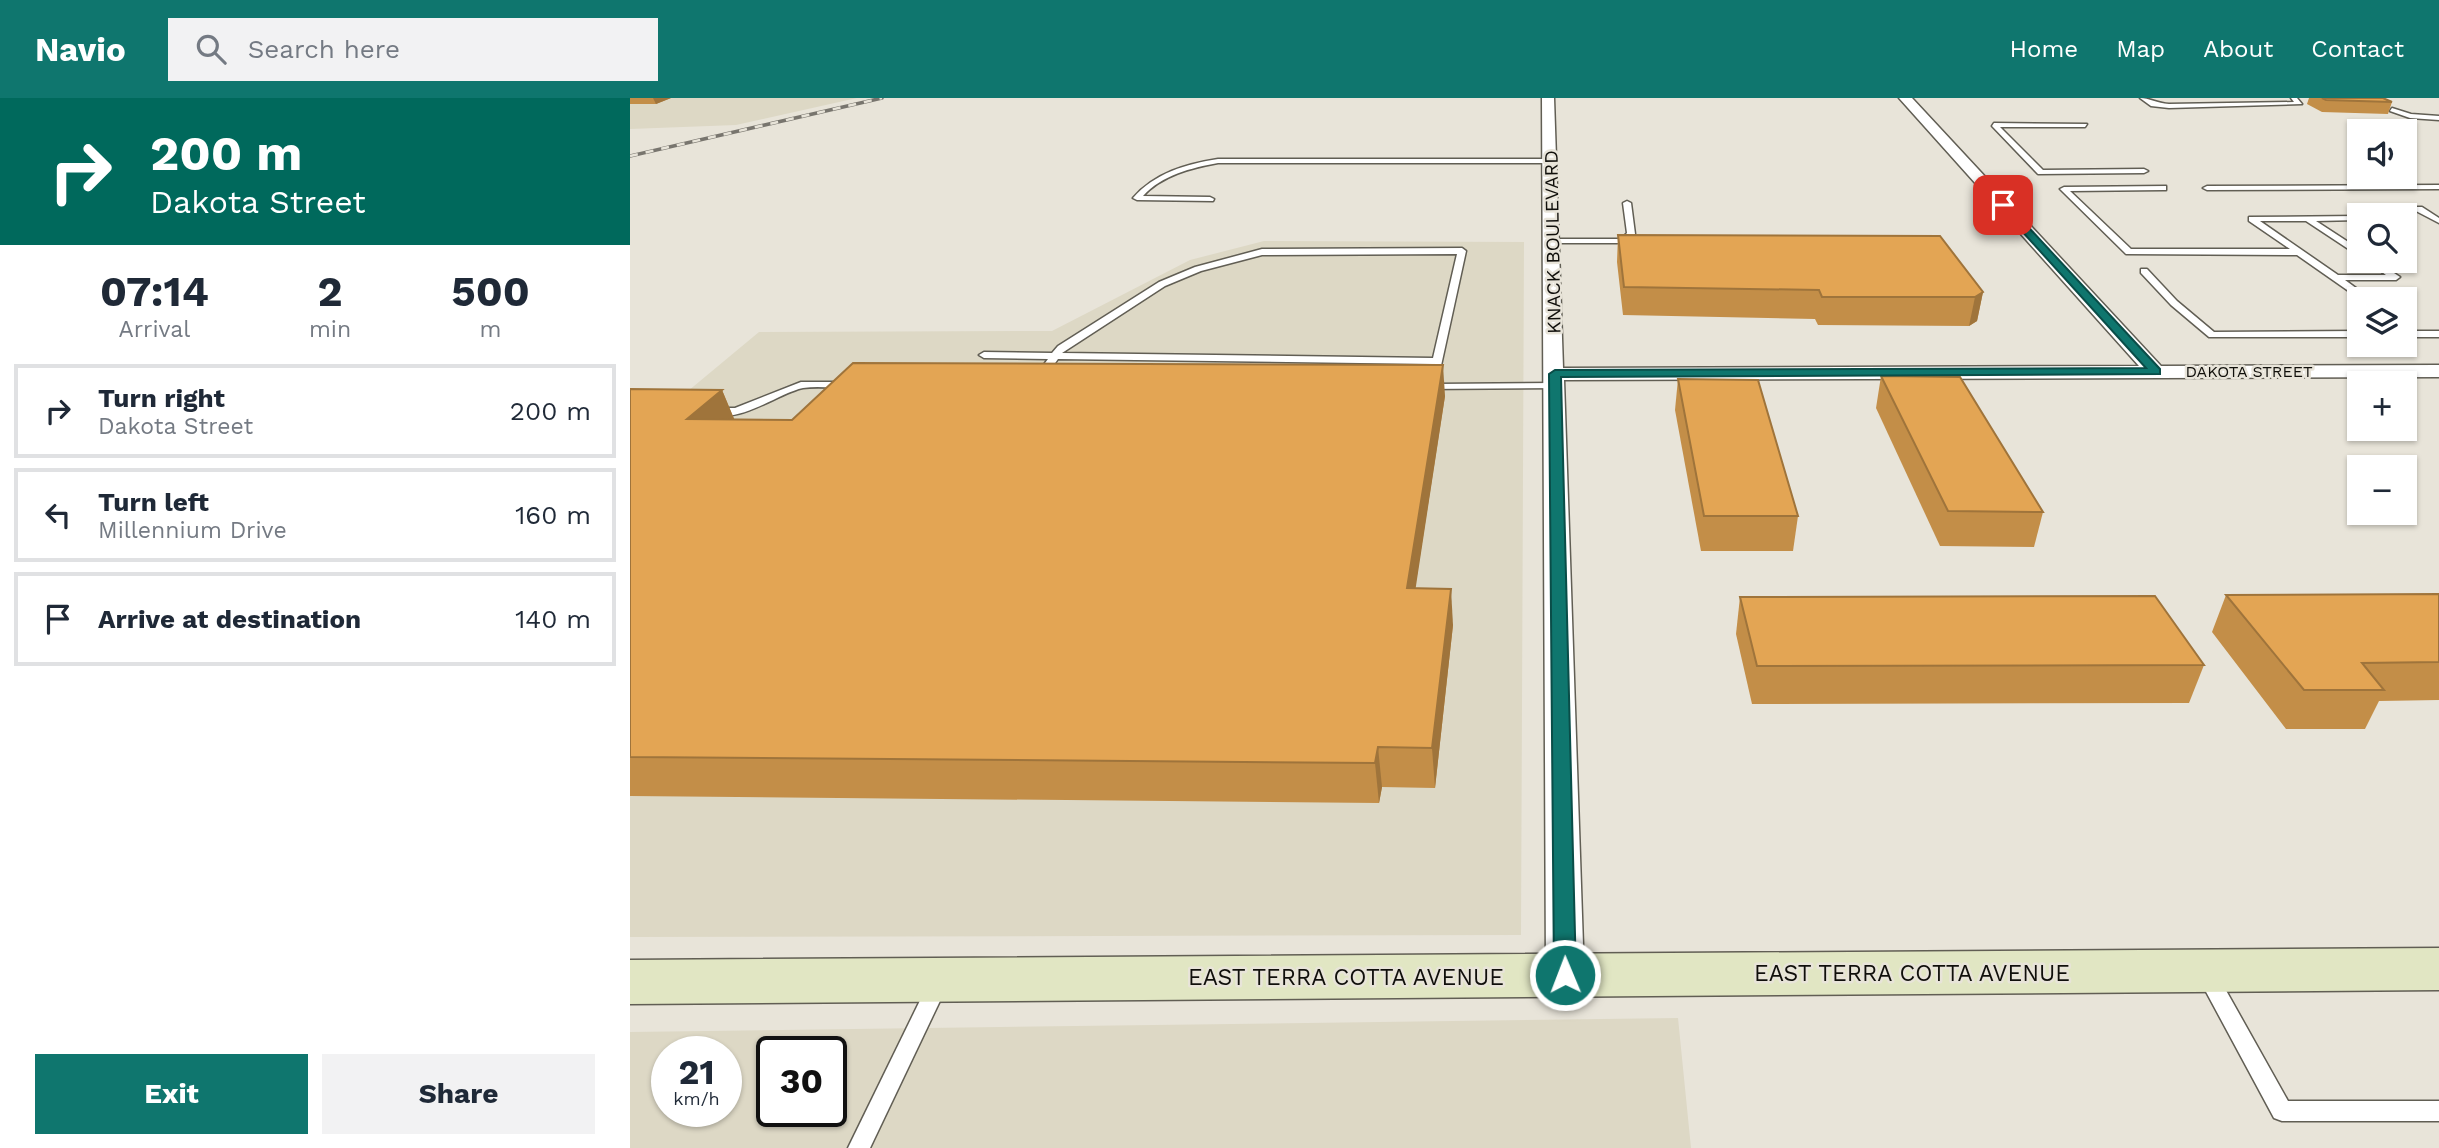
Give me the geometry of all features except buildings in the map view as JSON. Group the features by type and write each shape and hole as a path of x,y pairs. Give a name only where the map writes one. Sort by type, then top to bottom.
{"main road":[{"name":"EAST TERRA COTTA AVENUE","path":"630,982 2439,969"}],"street":[{"name":"KNACK BOULEVARD","path":"1548,98 1565,975"},
{"path":"1905,98 2156,372"},
{"name":"DAKOTA STREET","path":"1555,380 2439,371"}],"lane":[{"path":"2143,98 2153,104 2169,106 2299,104 2294,98"},
{"path":"2392,110 2410,116 2439,118"},
{"path":"2085,125 1994,125 2041,172 2144,171"},
{"path":"1210,199 1137,198 1147,185 1196,164 1218,161 1550,161"},
{"path":"2207,188 2439,187"},
{"path":"2163,188 2064,189 2129,252 2299,252"},
{"path":"1552,241 1623,241 1631,234 1627,203"},
{"path":"2419,209 2439,221"},
{"path":"2307,218 2347,245"},
{"path":"2347,218 2252,219 2349,287"},
{"path":"1048,384 1034,384 1061,348 1162,284 1198,269 1262,252 1462,251 1432,387"},
{"path":"2144,271 2174,303 2211,335 2347,334"},
{"path":"2336,278 2396,277 2390,273"},
{"path":"2417,334 2439,334"},
{"path":"984,355 1437,361"},
{"path":"1409,387 1555,380"},
{"path":"696,412 736,411 802,385 856,384"},
{"path":"2204,971 2282,1111 2439,1111"},
{"path":"859,1148 940,980"}],"shaded area":[{"path":"630,98 857,98 736,125 630,129"},
{"path":"1264,241 1524,242 1521,935 630,937 630,400 676,401 759,332 1052,331 1190,260"},
{"path":"1678,1018 1691,1148 630,1148 630,1032"}],"railway":[{"path":"630,156 882,98"}],"route":[{"path":"1565,975 1555,374 2156,372 2003,205"}]}
